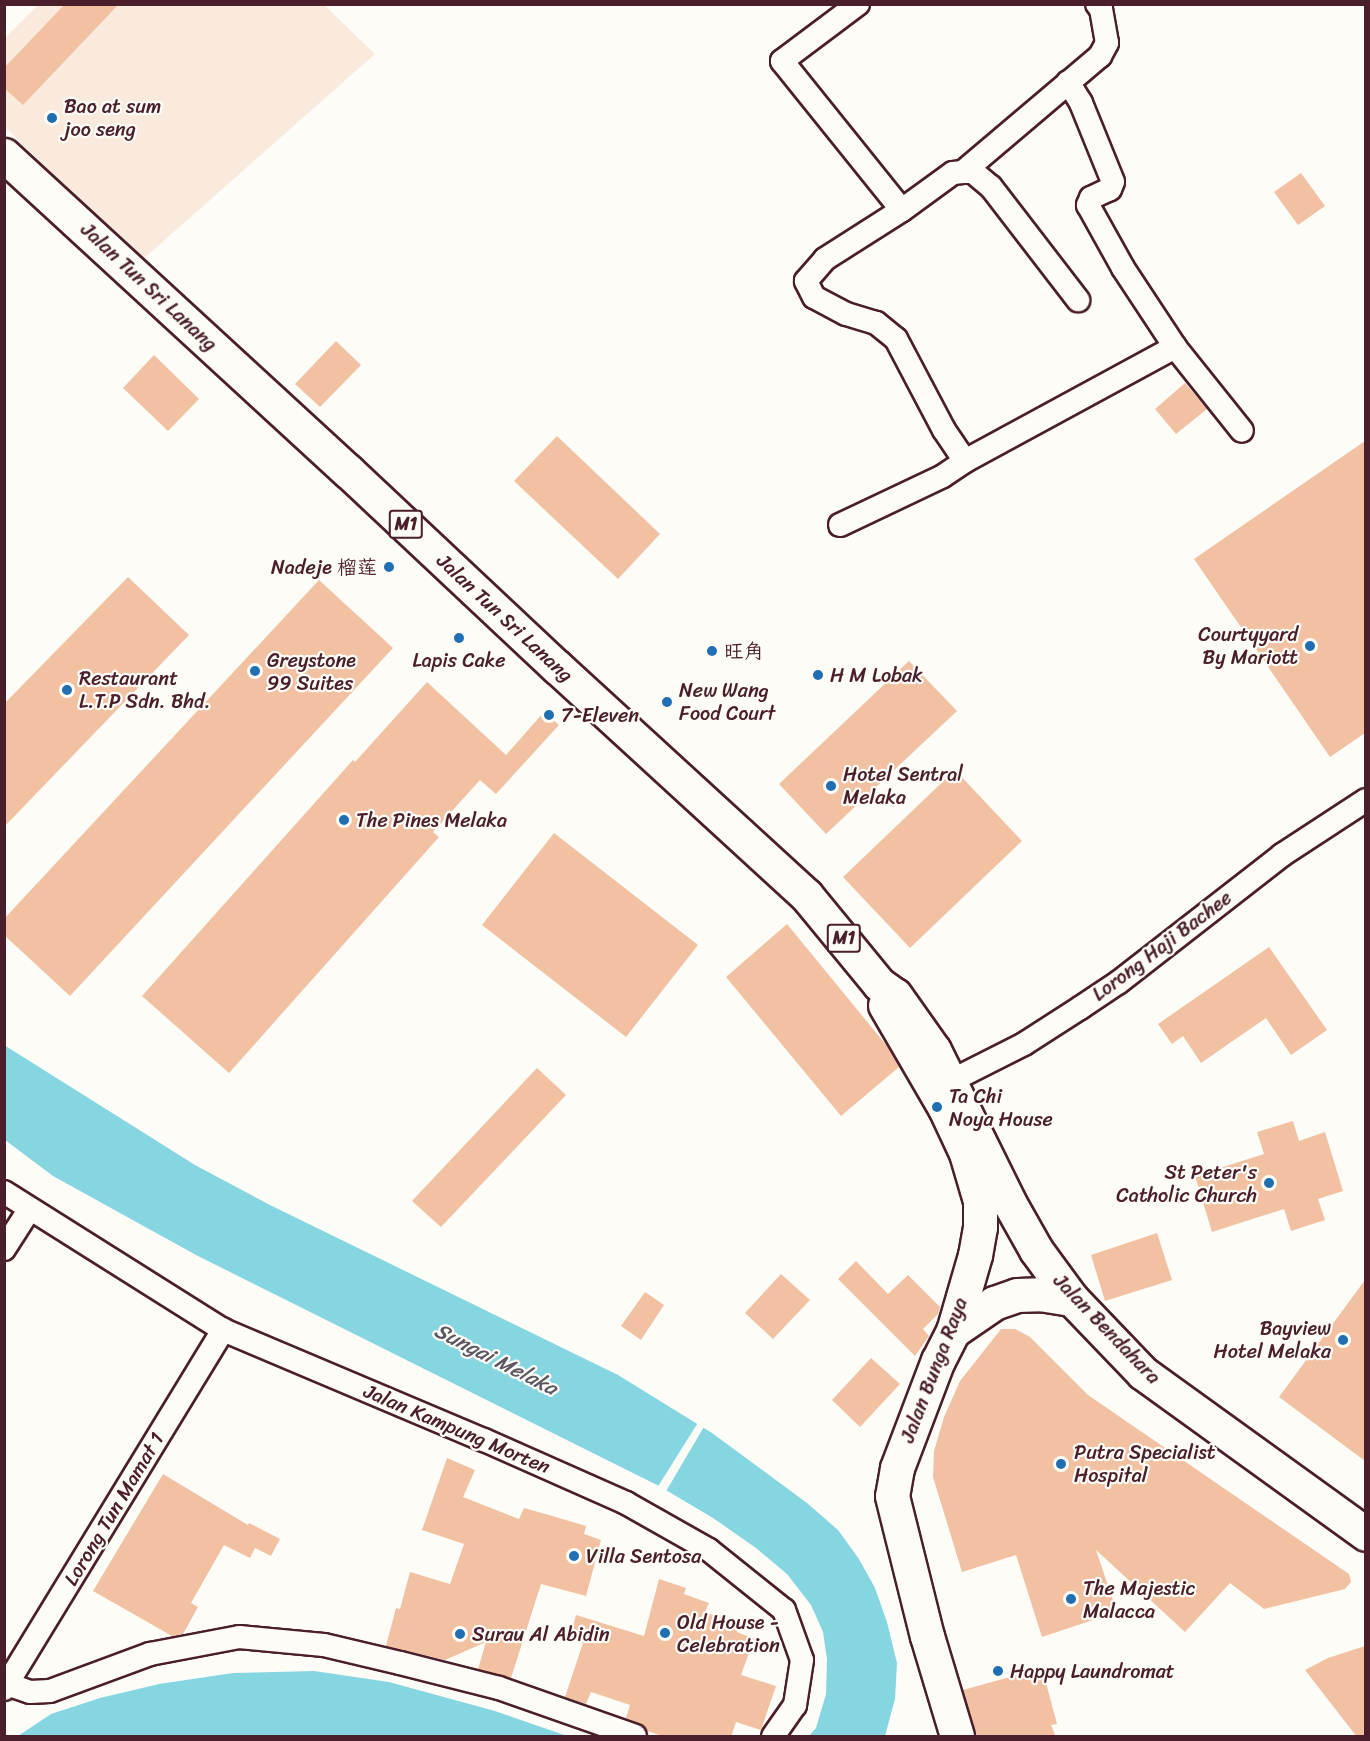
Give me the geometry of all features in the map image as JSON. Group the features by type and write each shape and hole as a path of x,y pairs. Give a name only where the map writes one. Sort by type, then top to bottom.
{"main road":[{"name":"Jalan Tun Sri Lanang","path":"4,155 348,471 556,667 806,895 879,984 895,995 934,1050"},
{"name":"Jalan Bunga Raya","path":"879,984 885,1004 943,1084 980,1201 980,1227 975,1255 953,1331 938,1360 897,1468 892,1496 927,1636 957,1737"},
{"name":"Jalan Bendahara","path":"934,1050 943,1084 1036,1250 1072,1299 1143,1373 1365,1534"},
{"path":"953,1331 994,1303 1017,1295 1040,1294 1072,1299"}],"street":[{"path":"858,4 782,61 902,210"},
{"path":"963,172 1100,56 1107,43 1101,9 1097,4"},
{"path":"1068,82 1080,103 1113,182 1110,189 1091,198 1088,205 1123,268 1175,347 1242,430"},
{"path":"965,461 944,430 896,339 876,323 846,314 814,297 806,281 825,259 902,210 953,173 973,172 991,187 1078,300"},
{"path":"840,525 943,476 965,461 1175,347"},
{"name":"Lorong Haji Bachee","path":"943,1084 1024,1044 1090,1002 1282,855 1365,800"},
{"name":"Jalan Kampung Morten","path":"4,1192 29,1210 223,1330 473,1435 626,1503 709,1550 784,1610 802,1660 795,1705 773,1737"},
{"path":"4,1249 29,1210"},
{"name":"Lorong Tun Mamat 1","path":"6,1686 223,1330"},
{"path":"6,1686 30,1692 50,1691 150,1654 239,1637 324,1645 411,1665 499,1688 635,1737"}],"shaded area":[{"path":"323,4 375,54 141,261 5,127 4,39 38,5"}],"water":[{"name":"Sungai Melaka","path":"4,1045 195,1165 270,1205 618,1375 712,1433 807,1503 838,1530 859,1559 875,1588 887,1622 897,1663 895,1699 885,1736 809,1736 816,1728 826,1694 827,1659 823,1632 811,1605 787,1574 756,1548 713,1518 659,1486 196,1255 53,1176 5,1140"},
{"path":"314,1671 389,1682 495,1711 567,1736 18,1736 51,1714 100,1698 159,1684 233,1673"}],"pier":[{"path":"699,1421 705,1425 665,1493 657,1488"}],"building":[{"path":"65,4 119,4 23,105 4,88 4,68"},
{"path":"1301,173 1325,206 1298,225 1274,192"},
{"path":"336,341 361,365 320,407 295,384"},
{"path":"154,355 199,399 168,431 123,388"},
{"path":"1185,383 1207,409 1176,434 1155,409"},
{"path":"557,436 660,534 618,579 514,481"},
{"name":"Courtyyard By Mariott","path":"1365,441 1365,733 1330,757 1194,559"},
{"path":"128,577 189,635 4,827 4,704"},
{"path":"319,580 393,648 70,996 4,935 4,919"},
{"path":"909,661 957,711 826,834 779,784"},
{"path":"427,682 506,755 544,712 559,725 496,794 480,780 433,832 439,837 229,1073 142,996 353,760 355,762"},
{"path":"955,770 1022,841 910,948 843,877"},
{"path":"554,833 698,945 626,1037 482,925"},
{"path":"787,924 887,1046 899,1067 841,1116 726,977"},
{"path":"1269,947 1327,1030 1291,1055 1266,1018 1201,1063 1183,1036 1172,1044 1158,1024"},
{"path":"537,1068 566,1095 441,1227 412,1201"},
{"name":"St Peter's Catholic Church","path":"1293,1121 1299,1141 1325,1132 1343,1191 1318,1199 1325,1220 1291,1231 1284,1209 1212,1232 1195,1176 1264,1154 1257,1132"},
{"path":"1157,1233 1172,1280 1105,1301 1091,1255"},
{"path":"856,1261 888,1294 908,1275 940,1307 938,1314 923,1329 929,1336 915,1356 838,1279"},
{"path":"781,1274 810,1300 773,1339 745,1313"},
{"name":"Bayview Hotel Melaka","path":"1365,1280 1365,1461 1279,1397"},
{"path":"645,1292 664,1305 641,1340 621,1326"},
{"name":"Putra Specialist Hospital","path":"1001,1329 1015,1329 1030,1337 1088,1395 1349,1574 1351,1582 1345,1589 1264,1609 1230,1583 1185,1632 1096,1550 1117,1612 1042,1637 1016,1555 962,1572 933,1477 934,1451 944,1417 960,1381"},
{"path":"871,1358 900,1384 860,1427 832,1400"},
{"path":"447,1458 475,1470 463,1497 519,1519 524,1508 586,1526 584,1534 601,1540 586,1596 541,1584 511,1678 478,1669 486,1642 445,1660 386,1646 396,1608 400,1609 410,1572 450,1584 464,1544 422,1530"},
{"path":"163,1474 248,1525 249,1523 280,1539 271,1556 255,1548 250,1558 224,1545 191,1603 198,1607 183,1634 172,1636 93,1591"},
{"path":"659,1579 686,1588 684,1594 709,1603 705,1612 740,1625 737,1632 754,1639 741,1675 776,1686 761,1730 736,1722 731,1737 665,1737 647,1731 640,1724 626,1718 630,1705 591,1692 586,1704 565,1697 583,1643 570,1639 576,1615 644,1636"},
{"path":"1365,1646 1365,1737 1357,1737 1305,1670 1328,1658"},
{"path":"1042,1668 1057,1724 1051,1725 1056,1737 975,1737 963,1690"}],"place":[{"name":"Bao at sum joo seng","path":"52,118"},
{"name":"Nadeje 榴莲","path":"389,567"},
{"name":"Lapis Cake","path":"459,638"},
{"name":"Courtyyard By Mariott","path":"1310,646"},
{"name":"旺角","path":"712,651"},
{"name":"Greystone 99 Suites","path":"255,671"},
{"name":"H M Lobak","path":"818,675"},
{"name":"Restaurant L.T.P Sdn. Bhd.","path":"67,690"},
{"name":"New Wang Food Court","path":"667,702"},
{"name":"7-Eleven","path":"549,715"},
{"name":"Hotel Sentral Melaka","path":"831,786"},
{"name":"The Pines Melaka","path":"344,820"},
{"name":"Ta Chi Noya House","path":"937,1107"},
{"name":"St Peter's Catholic Church","path":"1269,1183"},
{"name":"Bayview Hotel Melaka","path":"1343,1340"},
{"name":"Putra Specialist Hospital","path":"1061,1464"},
{"name":"Villa Sentosa","path":"574,1556"},
{"name":"The Majestic Malacca","path":"1071,1599"},
{"name":"Old House - Celebration","path":"665,1633"},
{"name":"Surau Al Abidin","path":"460,1634"},
{"name":"Happy Laundromat","path":"998,1671"}]}
